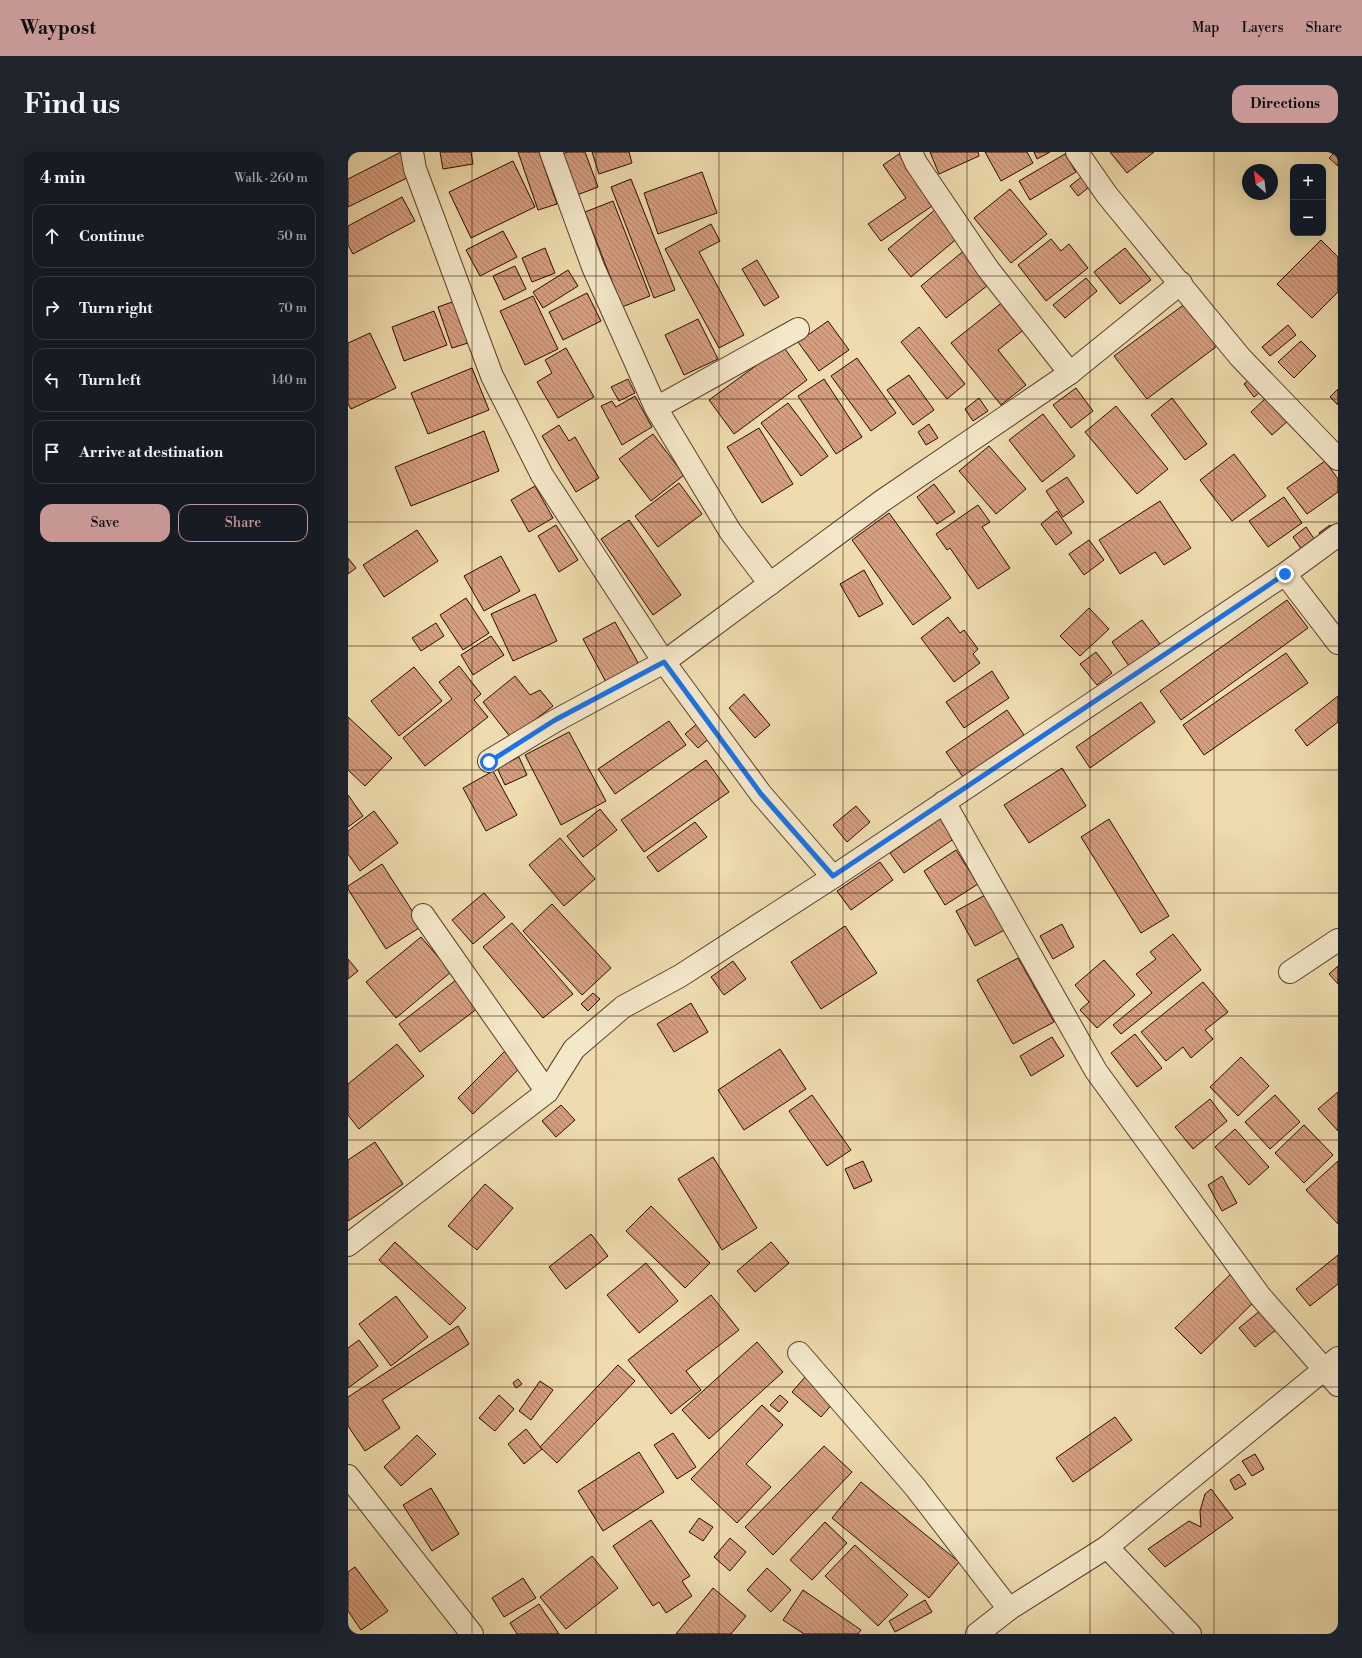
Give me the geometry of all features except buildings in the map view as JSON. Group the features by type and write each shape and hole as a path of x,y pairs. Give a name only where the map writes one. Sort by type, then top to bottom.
{"street":[{"path":"412,152 415,169 492,376 542,475 664,662 761,794 833,876"},
{"path":"551,152 593,267 656,408 730,531 770,584"},
{"path":"911,152 916,163 988,269 1070,373"},
{"path":"1077,152 1107,195 1181,283 1240,357 1338,459"},
{"path":"489,762 555,720 664,662 882,501 1070,373 1181,283"},
{"path":"656,408 798,329"},
{"path":"348,1245 547,1092 574,1049 623,1007 680,976 833,876 1285,574 1338,535"},
{"path":"1285,574 1338,643"},
{"path":"944,802 1096,1071 1260,1296 1331,1364 1338,1385"},
{"path":"423,915 547,1092"},
{"path":"1290,972 1338,940"},
{"path":"799,1353 915,1487 1009,1609"},
{"path":"977,1634 1009,1609 1107,1547 1331,1364"},
{"path":"348,1476 472,1634"},
{"path":"1107,1547 1190,1634"}],"route":[{"path":"489,762 555,720 664,662 761,794 833,876 1285,574"}]}
